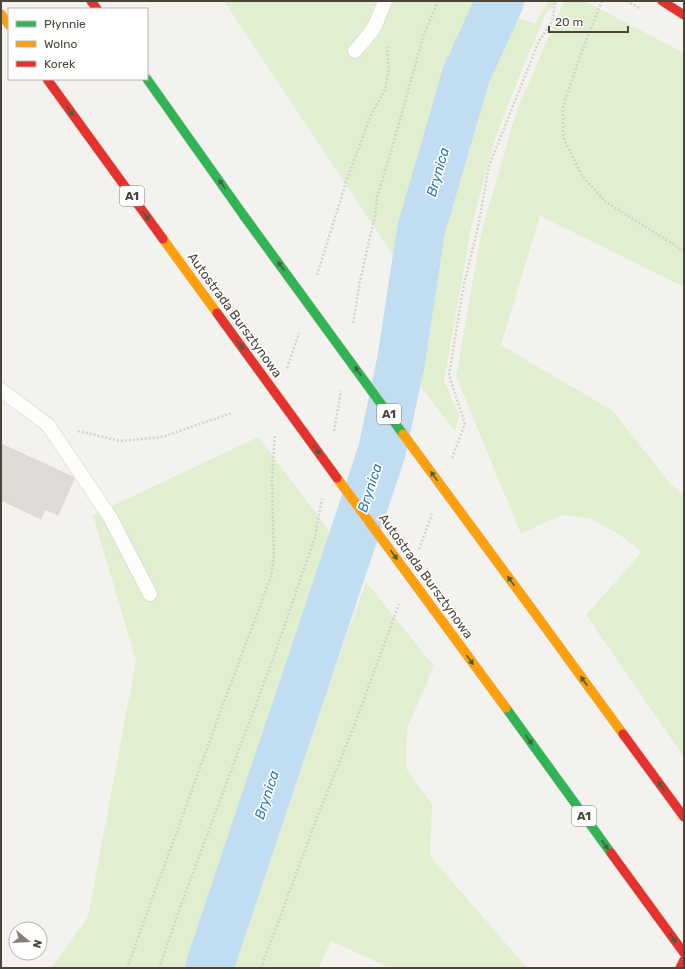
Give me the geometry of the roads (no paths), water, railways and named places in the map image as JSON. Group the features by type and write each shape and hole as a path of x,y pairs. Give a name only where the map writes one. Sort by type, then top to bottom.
{"main road":[{"path":"662,1 684,15"},
{"path":"1,14 8,24"},
{"name":"Autostrada Bursztynowa","path":"48,80 684,953"},
{"name":"A1","path":"147,80 244,216 684,817"},
{"path":"680,968 684,960"}],"lane":[{"path":"355,51 372,31 385,1"},
{"path":"1,390 48,425 110,516 150,594"}],"waterway":[{"name":"Brynica","path":"209,968 382,451 401,361 421,230 466,75 500,1"}]}
